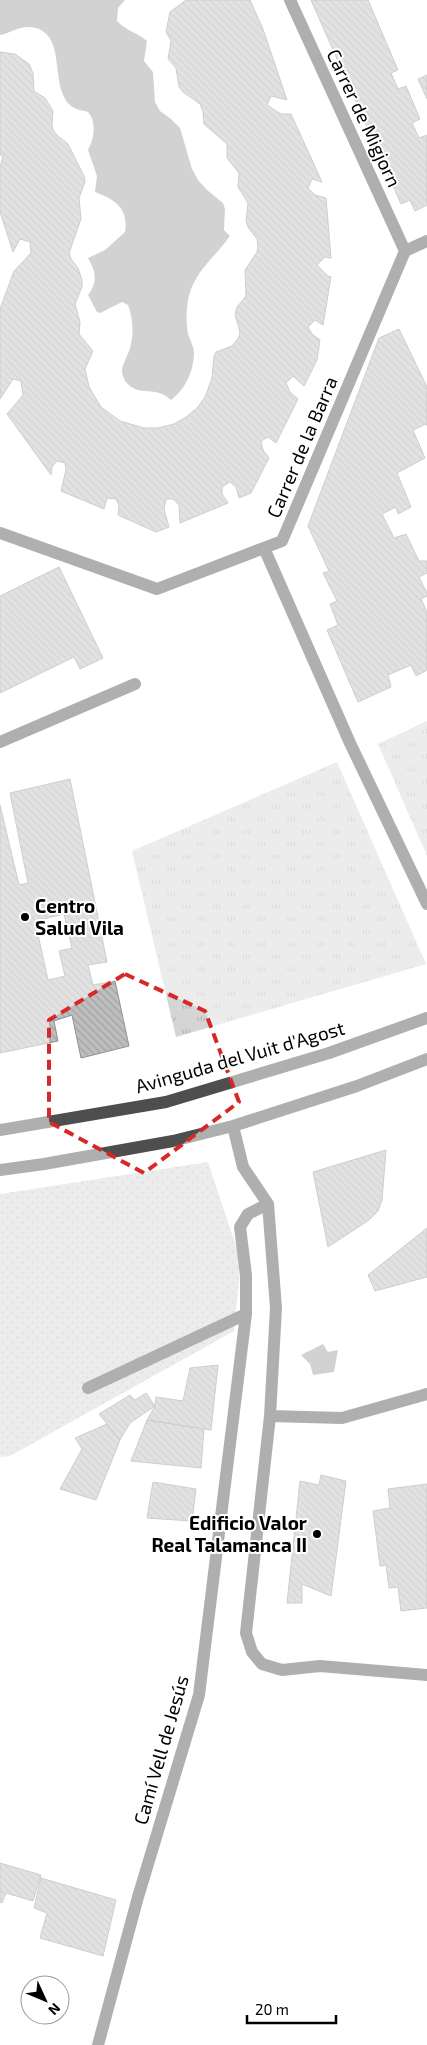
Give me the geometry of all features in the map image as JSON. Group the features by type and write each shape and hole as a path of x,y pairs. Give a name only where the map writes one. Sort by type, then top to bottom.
{"street":[{"name":"Carrer de Migjorn","path":"290,0 404,251"},
{"path":"404,251 427,241"},
{"name":"Carrer de la Barra","path":"0,533 157,589 282,541 404,251"},
{"path":"264,548 350,743 427,904"},
{"path":"0,742 135,684"},
{"name":"Avinguda del Vuit d'Agost","path":"0,1130 166,1102 329,1054 427,1018"},
{"path":"0,1170 173,1141 233,1126 357,1086 427,1059"},
{"path":"233,1126 243,1167 268,1204 276,1308 270,1416 246,1632 252,1652 262,1664 282,1670 320,1666 427,1675"},
{"name":"Camí Vell de Jesús","path":"98,2045 138,1897 199,1695 246,1314 246,1275 240,1227 248,1214 268,1204"},
{"path":"88,1388 246,1314"},
{"path":"270,1416 342,1418 427,1394"}],"highlighted area":[{"path":"125,974 205,1011 239,1102 144,1173 49,1122 49,1020"}],"green space":[{"path":"427,721 427,856 378,744"},
{"path":"337,762 426,964 176,1037 132,851"},
{"path":"208,1162 241,1261 234,1331 10,1456 0,1457 0,1194"}],"shaded area":[{"path":"0,0 125,0 118,8 117,21 147,41 144,61 153,72 155,102 160,111 180,128 192,169 198,180 223,203 225,209 224,230 230,236 201,271 192,287 188,300 187,320 194,359 188,379 171,400 159,393 133,388 124,378 122,370 130,348 132,332 132,321 128,305 122,302 100,313 97,312 88,295 95,277 88,258 105,250 125,232 126,224 125,217 119,206 114,201 95,192 97,176 88,150 94,131 91,116 88,112 70,105 64,96 60,85 54,48 50,38 42,31 30,27 0,35"},
{"path":"323,1344 328,1352 338,1350 334,1372 313,1375 310,1364 301,1355"}],"building":[{"path":"186,0 250,0 263,29 287,100 271,96 267,105 281,114 291,114 322,182 312,179 308,188 315,195 326,198 331,258 325,257 317,265 331,277 323,325 315,320 308,327 312,334 320,340 317,360 304,386 293,376 286,383 290,392 298,399 276,443 268,437 261,441 263,450 269,458 251,493 239,498 236,487 230,482 222,487 222,494 228,503 180,523 179,505 173,499 166,499 164,509 169,527 156,532 118,515 119,506 116,499 107,498 104,509 61,491 66,470 65,463 57,461 52,467 51,475 7,414 23,395 21,381 13,379 0,399 0,309 14,271 31,253 30,242 20,239 13,252 0,212 0,167 3,156 0,155 0,52 15,54 29,64 33,73 34,91 45,98 53,111 53,130 68,144 84,176 85,182 79,198 81,219 69,253 78,268 82,280 82,287 75,304 80,322 79,334 93,351 85,369 89,387 101,407 120,421 144,428 158,428 174,424 197,408 205,397 212,378 216,352 232,346 240,334 235,315 237,307 246,296 245,270 257,252 258,246 257,239 246,221 248,203 238,187 239,173 227,158 227,144 204,124 200,104 179,87 176,68 168,59 171,41 166,32 170,12"},
{"path":"311,0 368,0 398,70 391,73 398,89 406,86 420,119 412,123 419,138 427,135 427,205 415,211 410,200 401,204"},
{"path":"427,75 427,99 418,79"},
{"path":"399,329 427,387 427,426 426,424 413,430 425,458 397,473 411,507 398,514 396,507 382,514 394,538 406,534 419,561 427,561 427,573 419,577 427,593 427,596 421,599 427,612 427,670 416,676 411,665 388,675 391,687 358,702 327,630 338,625 330,604 337,601 323,573 329,571 308,526 379,338"},
{"path":"59,567 103,658 80,669 74,657 0,693 0,596"},
{"name":"Centro Salud Vila","path":"70,779 107,962 88,965 93,985 115,981 129,1046 81,1058 72,1015 54,1021 58,1041 0,1053 0,805 19,885 28,883 10,793","holes":["64,914 72,948 59,951 65,976 48,980 35,921"]},
{"path":"386,1150 382,1200 378,1211 369,1220 328,1247 313,1172"},
{"path":"427,1228 427,1277 375,1291 368,1275"},
{"path":"218,1365 211,1430 147,1420 155,1406 156,1397 183,1401 190,1368"},
{"path":"146,1393 155,1406 130,1423 120,1440 99,1414 130,1395 135,1400"},
{"path":"147,1420 204,1429 201,1468 131,1461"},
{"path":"107,1424 120,1440 96,1500 60,1489 82,1449 75,1438"},
{"name":"Edificio Valor Real Talamanca II","path":"321,1475 346,1481 331,1596 302,1584 302,1603 287,1603 300,1481 319,1485"},
{"path":"153,1482 196,1489 192,1521 147,1518"},
{"path":"427,1484 427,1608 401,1611 398,1587 389,1588 386,1565 380,1566 373,1511 390,1508 388,1489"},
{"path":"0,1863 41,1875 33,1901 6,1893 2,1903 0,1902"},
{"path":"41,1878 116,1900 103,1956 40,1938 47,1913 34,1908"}],"place":[{"name":"Centro Salud Vila","path":"25,917"},
{"name":"Edificio Valor Real Talamanca II","path":"317,1534"}]}
